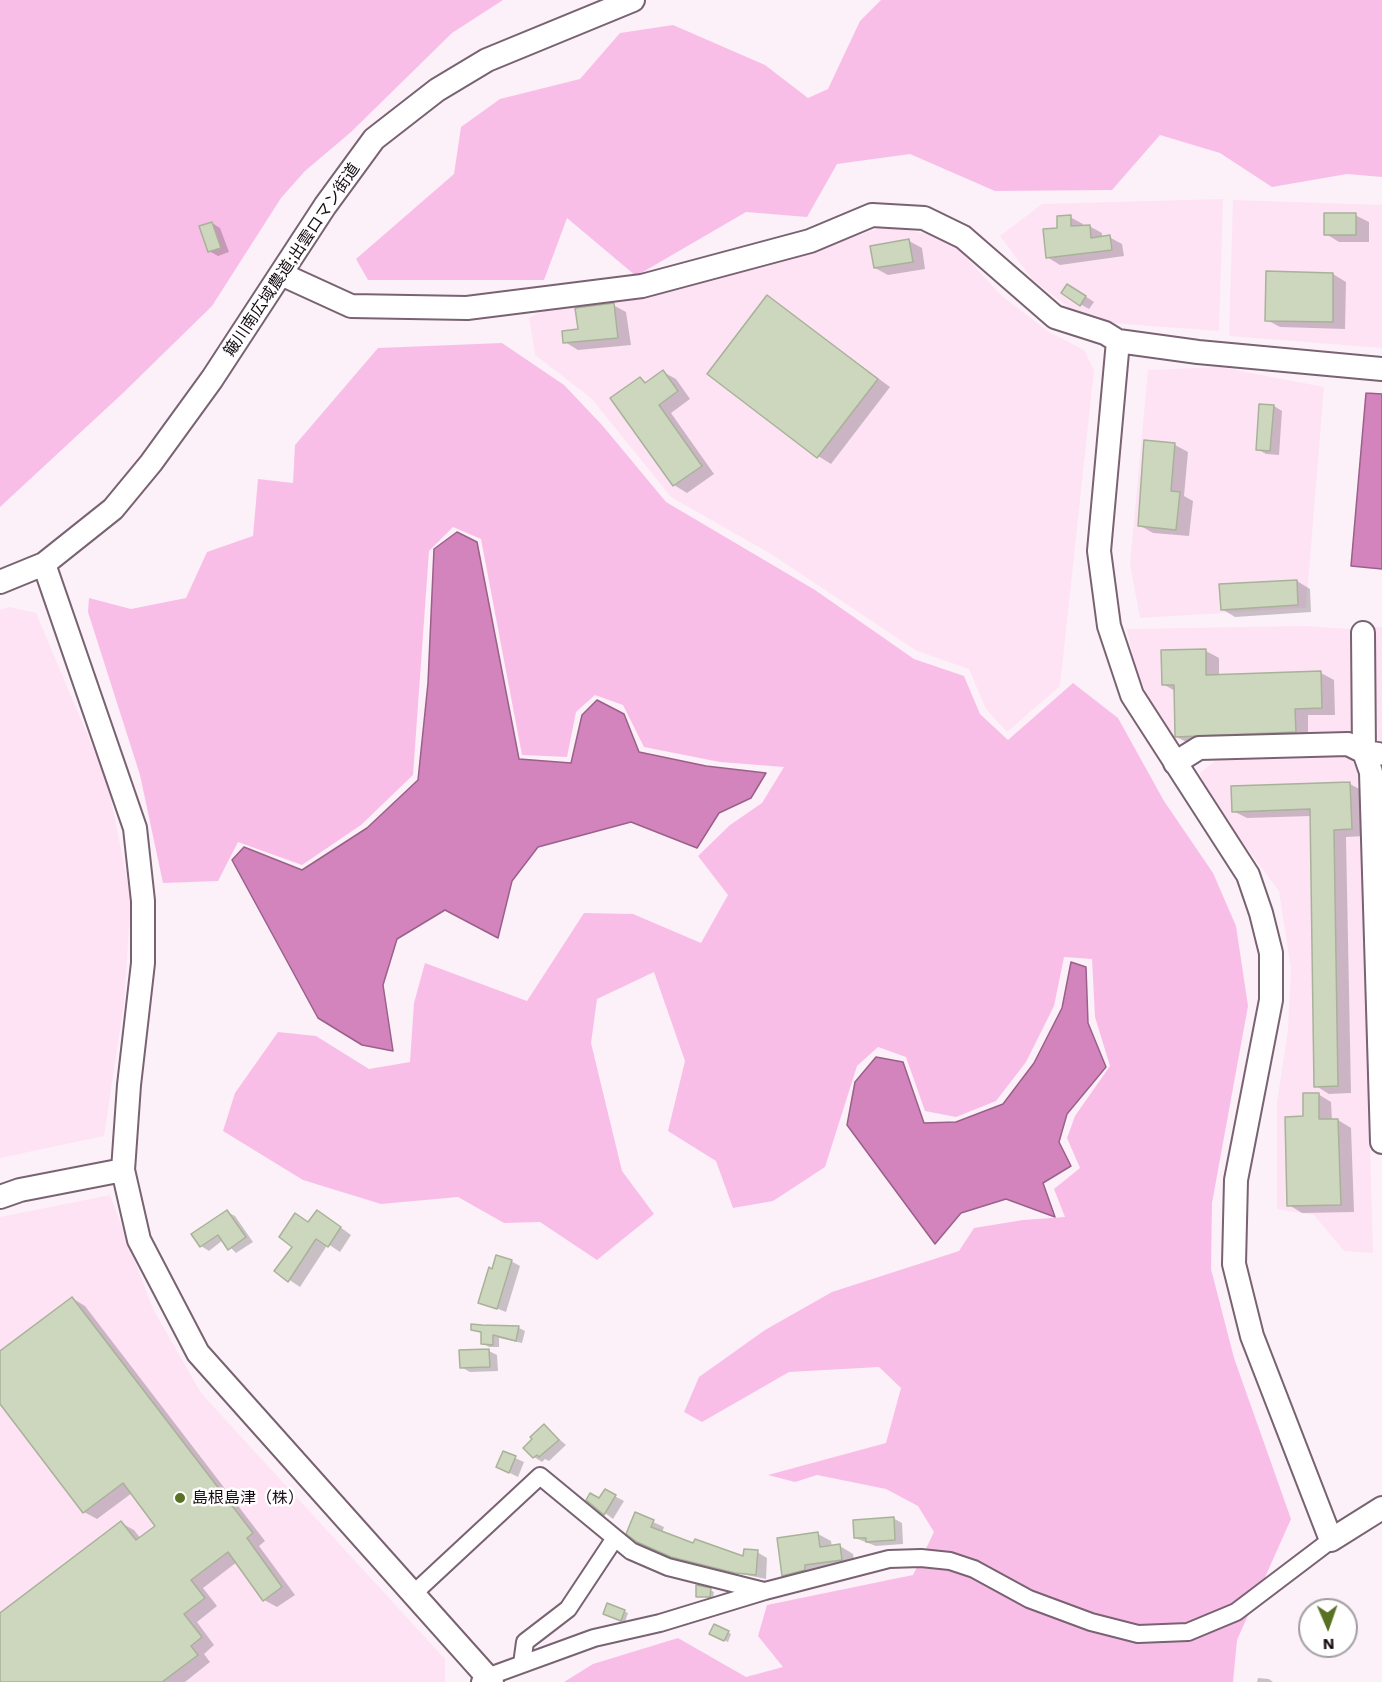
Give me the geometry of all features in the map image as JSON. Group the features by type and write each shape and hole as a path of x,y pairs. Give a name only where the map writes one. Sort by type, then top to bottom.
{"street":[{"name":"簸川南広域農道;出雲ロマン街道","path":"0,582 44,564 113,509 152,463 212,379 325,206 374,139 437,90 487,60 633,0"},
{"path":"281,274 351,306 466,308 642,285 810,241 872,215 924,218 963,237 1055,317 1105,333 1118,341 1197,352 1382,369"},
{"path":"1118,341 1099,551 1109,626 1132,695 1248,875 1261,913 1270,953 1271,1000 1236,1180 1234,1264 1252,1336 1331,1540"},
{"path":"44,564 135,828 143,901 143,963 129,1085 123,1170 139,1240 198,1353 486,1680 594,1638 670,1620 765,1591 889,1559 921,1558 950,1561 974,1569 1029,1599 1091,1622 1138,1634 1188,1632 1236,1612 1331,1540 1382,1508"},
{"path":"1363,633 1373,753 1371,772 1382,1142"},
{"path":"1175,763 1198,748 1348,744 1373,753"},
{"path":"0,1197 20,1190 123,1170"},
{"path":"412,1595 540,1476 631,1551 668,1567 765,1591"},
{"path":"522,1665 525,1642 568,1609 615,1538"}],"shaded area":[{"path":"0,0 503,0 452,33 351,132 305,171 281,198 212,306 123,393 0,507"},
{"path":"881,0 1382,0 1382,177 1347,174 1272,187 1220,153 1160,135 1112,190 995,191 910,154 837,164 807,217 746,212 636,276 567,218 544,280 368,280 356,259 454,174 461,127 500,99 580,79 620,33 673,25 765,65 808,98 828,89 860,21"},
{"path":"1223,199 1219,331 1112,323 1069,308 1032,279 1000,236 1042,204"},
{"path":"1233,200 1382,205 1382,348 1229,336"},
{"path":"885,226 948,238 1002,296 1049,332 1084,350 1094,370 1060,686 1007,732 986,709 969,669 917,651 771,554 671,497 591,398 535,355 529,318 550,306 633,297 783,262"},
{"path":"502,343 564,385 602,425 666,502 815,590 914,659 964,676 980,714 1008,740 1073,683 1118,718 1164,801 1213,873 1236,926 1248,1006 1212,1203 1211,1269 1234,1358 1291,1519 1237,1640 1233,1682 564,1682 593,1664 678,1638 746,1677 783,1667 758,1636 767,1605 913,1575 934,1532 918,1506 886,1489 817,1475 795,1482 768,1475 886,1443 901,1388 879,1367 789,1372 702,1422 684,1412 699,1377 765,1330 832,1292 959,1251 974,1228 1023,1220 1065,1217 1054,1189 1080,1168 1067,1138 1075,1116 1110,1066 1095,1017 1092,959 1064,957 1054,1006 1026,1062 996,1101 956,1117 925,1111 906,1057 878,1047 857,1066 825,1167 773,1201 733,1208 716,1161 668,1131 685,1061 654,972 597,999 591,1043 622,1171 654,1214 597,1260 540,1222 504,1223 458,1197 381,1204 303,1180 223,1131 235,1093 278,1032 316,1036 369,1069 410,1062 414,1003 425,963 527,1001 584,913 633,914 701,943 728,895 698,856 730,825 762,803 784,767 720,762 644,747 623,705 595,695 576,712 567,757 522,755 481,539 453,527 429,551 413,775 361,825 302,865 238,842 218,881 163,883 140,775 88,612 89,598 131,609 186,598 207,552 253,536 258,479 293,483 295,445 378,348"},
{"path":"1220,367 1324,387 1306,608 1140,618 1130,564 1148,370"},
{"path":"1366,393 1382,394 1382,569 1351,566"},
{"path":"457,532 477,542 519,759 571,763 582,715 597,700 624,714 639,752 706,766 766,773 751,798 719,813 697,848 631,822 538,847 512,881 498,938 445,910 397,939 383,985 393,1051 362,1045 318,1018 232,860 244,847 302,870 367,828 418,780 428,683 434,549"},
{"path":"9,607 36,613 107,781 131,898 124,1003 104,1136 0,1158 0,610"},
{"path":"1303,626 1351,629 1355,736 1175,740 1149,699 1134,665 1127,629"},
{"path":"1373,627 1382,627 1382,742 1378,741"},
{"path":"1340,754 1351,760 1360,772 1373,1253 1344,1251 1314,1215 1277,1209 1277,1103 1288,1029 1291,969 1279,891 1208,797 1200,773 1217,759"},
{"path":"1071,962 1086,967 1088,1023 1106,1067 1067,1114 1059,1142 1071,1166 1043,1183 1055,1217 1006,1199 961,1213 935,1244 847,1125 855,1082 876,1057 903,1062 924,1123 956,1122 1003,1104 1034,1063 1062,1008"},
{"path":"110,1195 153,1309 201,1393 445,1659 445,1682 0,1682 0,1217"}],"building":[{"path":"1324,213 1356,213 1356,235 1324,235"},
{"path":"1071,215 1071,226 1090,225 1091,238 1110,235 1112,250 1046,258 1043,229 1057,228 1057,216"},
{"path":"212,222 221,248 208,252 199,226"},
{"path":"909,239 913,262 874,268 870,246"},
{"path":"1266,271 1333,273 1333,322 1265,321"},
{"path":"1067,284 1086,296 1080,306 1061,293"},
{"path":"767,295 878,379 817,458 707,374"},
{"path":"614,303 618,338 563,343 562,331 578,329 575,308"},
{"path":"663,370 678,391 659,405 702,466 673,486 610,398 640,377 645,383"},
{"path":"1259,404 1274,405 1270,451 1256,450"},
{"path":"1144,440 1175,443 1171,491 1180,492 1176,530 1138,526"},
{"path":"1297,580 1298,605 1221,610 1219,584"},
{"path":"1206,649 1206,675 1321,671 1322,708 1295,709 1296,732 1175,737 1174,685 1162,685 1161,650"},
{"path":"1350,782 1352,829 1334,830 1338,1086 1314,1087 1310,809 1232,812 1231,786"},
{"path":"1303,1093 1319,1093 1319,1119 1338,1119 1341,1205 1287,1206 1285,1117 1303,1116"},
{"path":"227,1210 246,1237 228,1250 218,1235 200,1247 191,1234"},
{"path":"317,1210 341,1227 328,1247 316,1239 288,1282 274,1271 292,1247 279,1237 295,1213 308,1222"},
{"path":"496,1255 512,1260 497,1309 478,1303 489,1267 492,1269"},
{"name":"島根島津（株）","path":"72,1297 253,1533 247,1538 282,1587 263,1601 228,1552 191,1580 205,1598 184,1614 202,1637 191,1646 198,1655 162,1682 0,1682 0,1613 121,1521 136,1540 155,1526 123,1483 83,1513 0,1404 0,1351"},
{"path":"471,1324 519,1326 516,1341 493,1335 493,1345 481,1344 481,1332 471,1330"},
{"path":"489,1349 490,1367 460,1368 459,1350"},
{"path":"544,1424 559,1440 539,1457 537,1455 533,1458 523,1448 532,1439 530,1437"},
{"path":"503,1451 516,1456 509,1473 496,1467"},
{"path":"605,1489 616,1495 604,1515 586,1500 590,1493 599,1498"},
{"path":"635,1512 654,1520 651,1527 693,1543 695,1539 743,1556 744,1549 758,1550 756,1575 735,1573 671,1557 637,1542 626,1534"},
{"path":"894,1517 895,1540 866,1542 866,1538 854,1538 853,1520"},
{"path":"818,1532 820,1547 840,1544 842,1560 805,1565 805,1570 782,1576 777,1538"},
{"path":"696,1585 711,1588 710,1597 696,1597"},
{"path":"607,1603 625,1610 621,1621 603,1614"},
{"path":"714,1624 729,1631 724,1641 709,1634"}],"place":[{"name":"島根島津（株）","path":"180,1498"}]}
